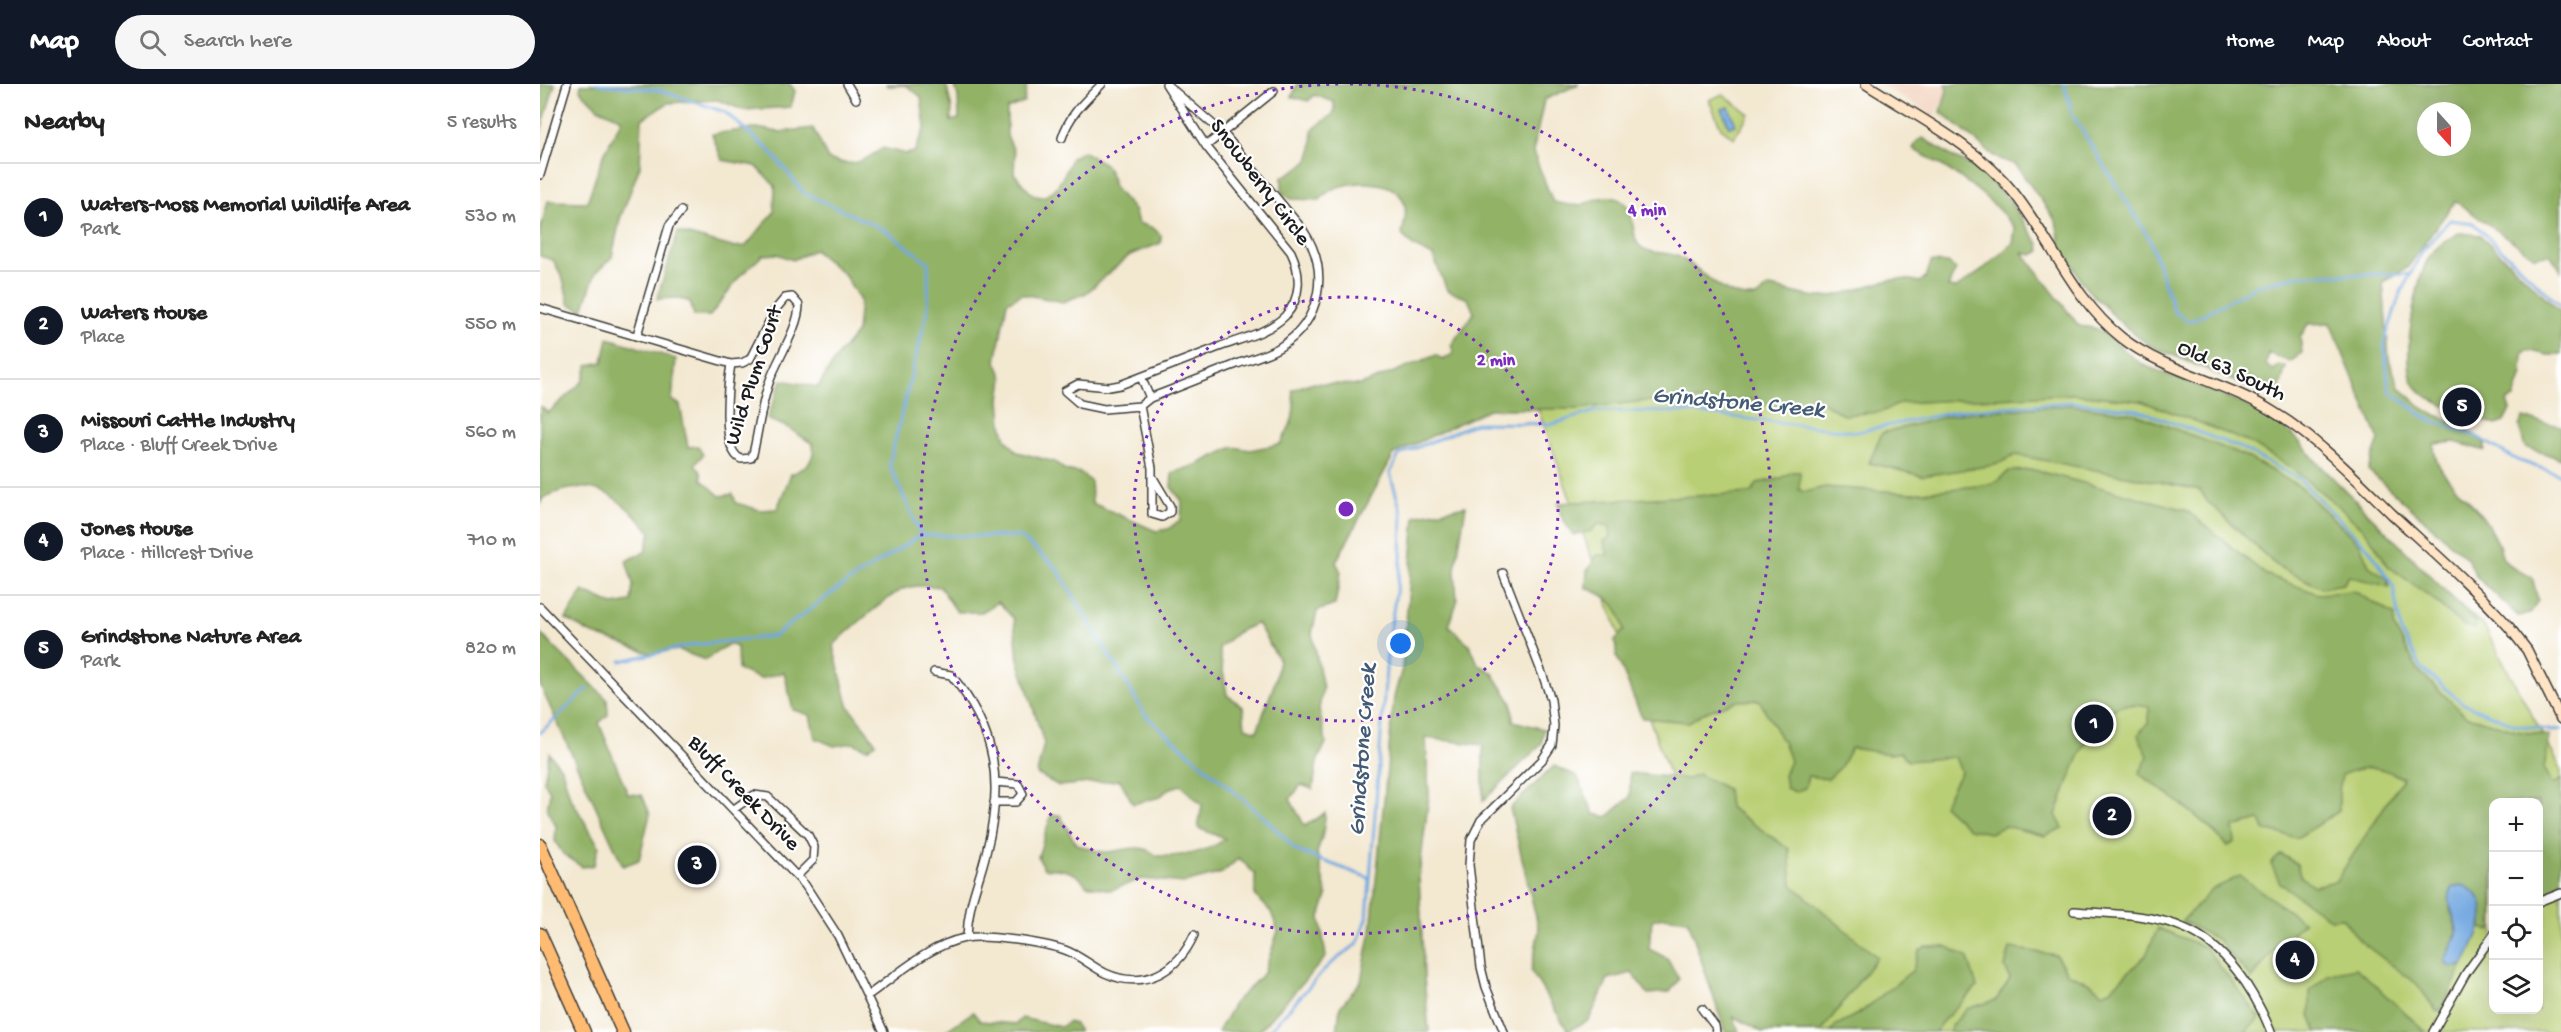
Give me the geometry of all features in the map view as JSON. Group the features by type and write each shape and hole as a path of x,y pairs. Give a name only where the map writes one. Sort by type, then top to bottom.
{"highway":[{"path":"540,845 623,1032"},
{"path":"540,934 584,1032"}],"main road":[{"name":"Old 63 South","path":"1866,84 1966,146 1985,163 2014,192 2085,300 2123,338 2153,356 2248,397 2315,441 2498,615 2527,650 2561,719"}],"street":[{"path":"540,175 567,84"},
{"path":"847,84 856,99"},
{"path":"1062,138 1066,125 1081,105 1102,84"},
{"name":"Snowberry Circle","path":"1166,84 1223,133 1310,241 1318,267 1319,292 1308,320 1280,347 1150,398 1140,406 1104,409 1080,404 1065,392 1078,384 1109,387 1259,332 1285,316 1294,303 1299,284 1299,268 1291,252 1206,146 1166,84"},
{"path":"1206,146 1274,92"},
{"path":"637,335 669,226 681,212"},
{"name":"Wild Plum Court","path":"540,308 731,364 742,363 750,359 781,302 785,298 796,300 799,304 797,316 770,379 761,408 753,453 746,460 736,458 731,446 726,407 731,364"},
{"path":"1141,377 1150,398"},
{"path":"1140,406 1152,476 1152,514 1162,517 1170,512 1170,506 1152,476"},
{"path":"1503,573 1551,700 1554,726 1552,745 1542,760 1481,820 1471,840 1469,865 1481,967 1486,987 1504,1032"},
{"name":"Bluff Creek Drive","path":"540,607 797,876 825,914 884,1032"},
{"path":"934,672 951,675 979,713 991,749 995,783 994,802 986,854 970,903 968,938"},
{"path":"994,802 1016,802 1023,794 1018,784 995,783"},
{"path":"734,809 754,795 768,796 808,835 814,847 813,860 797,876"},
{"path":"2543,900 2561,893"},
{"path":"2074,911 2139,916 2182,927 2202,937 2235,970 2249,989 2271,1032"},
{"path":"867,996 943,945 968,938 1046,945 1068,951 1105,973 1119,978 1134,979 1149,977 1176,964 1187,950 1194,935"},
{"path":"2433,1032 2466,973 2489,940"},
{"path":"1702,1009 1715,1026 1716,1032"}],"shaded area":[{"path":"1880,84 1953,84 1934,116"}],"green space":[{"path":"540,84 555,84 540,134"},
{"path":"581,84 790,84 795,91 791,107 743,110 718,100 668,103 642,119 640,166 620,219 612,257 595,274 583,310 569,304 563,279 553,260 540,256 540,231 548,201 587,202 603,156 622,119 598,108 580,90"},
{"path":"886,84 946,84 952,109 951,121 959,119 958,96 954,84 1027,84 1024,102 1007,109 1007,136 1015,153 1014,173 1026,188 1034,195 1041,197 1047,195 1058,185 1071,158 1083,151 1105,164 1112,177 1114,188 1134,210 1138,223 1153,228 1161,235 1161,243 1130,255 1086,293 1063,302 1022,294 1007,302 996,361 1003,378 1000,399 1002,425 1006,439 1017,452 1055,462 1065,470 1081,473 1091,482 1092,503 1156,531 1168,529 1181,519 1182,501 1171,487 1172,473 1196,465 1233,447 1250,450 1280,444 1292,418 1294,405 1292,390 1310,383 1361,385 1436,355 1443,360 1454,353 1451,345 1474,313 1468,299 1447,290 1433,256 1414,247 1402,235 1405,207 1401,197 1394,190 1373,184 1350,184 1331,190 1320,200 1291,199 1282,193 1282,177 1304,164 1311,155 1312,130 1334,113 1334,102 1315,95 1308,101 1292,97 1297,84 1579,84 1544,100 1533,152 1553,202 1580,205 1607,197 1618,199 1630,212 1638,244 1646,250 1677,256 1723,289 1744,297 1756,297 1769,287 1820,297 1833,296 1894,280 1907,279 1920,282 1926,277 1931,262 1948,263 1956,269 1948,287 1956,288 1981,271 2013,243 2015,228 1981,193 1913,149 1917,141 1923,138 1956,159 1977,167 2009,200 2039,244 2040,251 2033,255 2023,253 2079,326 2095,328 2144,365 2237,401 2280,425 2298,440 2314,459 2476,622 2475,629 2462,625 2429,596 2388,566 2368,534 2290,467 2252,444 2141,401 2074,394 1901,403 1881,412 1843,415 1823,402 1778,411 1759,400 1644,401 1578,409 1489,409 1394,454 1336,562 1341,572 1335,605 1317,611 1312,633 1323,688 1319,709 1326,743 1317,762 1313,789 1301,785 1290,799 1305,826 1325,813 1324,830 1317,853 1327,896 1320,917 1326,957 1258,1032 1218,1032 1235,1002 1264,973 1278,931 1271,912 1255,895 1255,874 1239,858 1222,873 1184,883 1142,879 1111,890 1086,885 1078,876 1068,871 1044,869 1038,857 1051,815 1060,815 1076,844 1100,852 1139,848 1157,856 1184,855 1209,848 1225,839 1198,828 1202,805 1181,785 1168,789 1160,797 1133,804 1120,780 1059,786 1037,774 1044,743 1018,659 1014,619 998,602 982,612 957,612 940,587 921,586 903,589 856,624 833,646 848,705 876,743 867,749 853,743 834,746 815,738 810,715 793,710 784,672 761,679 738,670 737,647 729,644 705,660 678,650 652,654 590,633 566,619 583,591 613,605 631,602 633,584 626,561 645,552 651,532 615,499 591,488 561,491 543,498 540,504 540,406 548,413 583,381 588,365 603,362 608,338 676,359 672,400 680,405 688,447 698,446 703,455 695,464 701,472 702,480 720,496 733,494 736,503 760,510 777,509 791,474 808,464 813,455 813,444 787,427 767,419 782,380 818,387 838,355 857,332 860,301 845,275 814,250 793,260 777,254 763,255 740,276 710,316 694,316 690,302 678,298 657,299 678,232 732,247 746,246 774,212 775,186 756,166 722,160 712,134 757,128 779,132 813,128 828,159 844,163 863,160 883,148 906,154 914,152 925,128 921,97 906,85 888,86","holes":["1257,623 1279,660 1275,682 1257,731 1245,727 1243,707 1227,695 1219,648 1238,632"]},
{"path":"1945,84 2561,84 2561,271 2550,254 2535,257 2455,201 2408,267 2383,282 2389,359 2399,387 2425,410 2465,428 2485,443 2485,451 2455,442 2434,444 2435,455 2445,475 2486,522 2498,543 2504,560 2513,568 2532,577 2538,600 2530,614 2518,616 2476,576 2468,559 2368,470 2379,440 2330,323 2308,324 2300,337 2302,353 2290,362 2268,353 2266,365 2273,370 2280,365 2286,367 2279,390 2253,389 2149,345 2123,325 2085,287 2061,247 2056,221 2016,165 1995,157 1941,112 1947,90"},
{"path":"1723,94 1749,114 1734,138 1721,128 1709,100"},
{"path":"2459,233 2480,235 2561,312 2561,355 2548,355 2527,350 2523,354 2522,374 2514,398 2507,401 2510,410 2504,422 2496,425 2454,410 2424,394 2417,388 2412,378 2409,364 2411,327 2417,290 2426,263 2436,249"},
{"path":"2148,385 2248,418 2484,626 2561,769 2561,1032 1762,1032 1533,395"},
{"path":"2071,405 2136,414 2245,456 2299,486 2360,544 2369,566 2387,578 2389,587 2349,576 2343,584 2322,588 2277,566 2207,501 2200,490 2016,455 1995,465 1922,476 1869,463 1882,433 1960,413"},
{"path":"2523,418 2561,426 2561,459 2525,447 2519,426"},
{"path":"2034,470 2186,510 2265,574 2318,594 2354,591 2395,615 2394,627 2418,670 2465,715 2516,731 2550,736 2544,768 2553,784 2561,779 2561,888 2543,895 2543,798 2489,798 2489,931 2482,928 2482,915 2450,909 2456,929 2452,946 2445,960 2454,967 2463,965 2441,1010 2437,1012 2417,984 2360,941 2342,918 2330,919 2280,883 2271,864 2281,854 2297,864 2300,876 2314,886 2336,881 2403,778 2387,771 2366,768 2342,775 2339,811 2297,838 2264,830 2260,820 2233,827 2235,842 2228,846 2185,807 2139,774 2148,756 2138,735 2149,721 2149,707 2125,705 2112,711 2091,735 2073,769 2056,815 2063,828 2045,836 2005,826 1990,833 1969,829 1943,805 1961,772 1955,757 1908,761 1901,752 1890,754 1851,748 1840,768 1828,779 1808,776 1805,788 1795,792 1786,788 1784,775 1790,761 1784,744 1759,700 1737,701 1703,713 1689,722 1642,718 1617,657 1615,640 1624,630 1620,614 1607,598 1586,588 1587,571 1597,555 1608,555 1604,541 1611,536 1609,526 1598,524 1591,531 1573,535 1561,516 1558,503 1752,493 1757,483 1779,479 1792,472 1800,472 1799,490 1806,492 1825,487 1913,493 1986,485 1998,481 2009,471"},
{"path":"1466,506 1455,569 1457,602 1449,626 1470,645 1478,664 1492,672 1512,703 1513,721 1544,729 1541,745 1483,801 1483,745 1426,738 1429,795 1419,877 1429,1032 1337,1032 1340,1007 1361,981 1371,931 1394,697 1402,669 1415,516"},
{"path":"540,633 607,699 608,715 599,723 628,794 642,795 650,814 639,860 623,866 540,685"},
{"path":"549,753 562,769 570,797 599,846 594,865 582,867 563,854 555,841 556,826 547,810 550,792 544,781"},
{"path":"1554,766 1577,776 1594,814 1607,817 1630,797 1630,773 1688,779 1698,774 1727,789 1729,807 1789,849 1792,885 1877,957 1821,1032 1762,1032 1733,1016 1739,1032 1725,1032 1688,920 1663,917 1652,920 1649,949 1667,958 1679,979 1670,992 1648,994 1632,973 1608,979 1589,1020 1568,1031 1531,971 1539,930 1510,808"},
{"path":"2240,876 2304,922 2272,952 2252,979 2218,940 2182,921 2213,889"},
{"path":"2158,928 2205,947 2260,1018 2247,1030 2248,1032 1950,1032 1951,1026 1967,1009 1996,1000 2010,979 2005,967 2010,948 2056,955 2067,973 2092,984 2102,993 2110,990 2146,955"},
{"path":"1925,947 1948,947 1968,958 1977,987 1941,1023 1936,1032 1831,1032 1835,1026 1861,1012 1913,970 1919,951"},
{"path":"2356,968 2426,1032 2317,1032 2310,1015 2310,991 2330,973"},
{"path":"973,1012 980,1021 1016,1024 1022,1018 1061,1027 1068,1022 1075,1024 1079,1032 944,1032"}],"water":[{"path":"1729,107 1736,125 1729,127 1722,109"},
{"path":"2462,885 2474,892 2480,900 2483,910 2482,922 2474,945 2463,965 2454,967 2447,965 2445,960 2457,933 2449,899 2453,887"}],"waterway":[{"path":"597,84 658,90 725,112 771,152 804,193 885,230 928,262 928,309 889,464 921,535 1020,537 1056,567 1146,716 1269,822 1297,851 1369,878"},
{"path":"2064,84 2072,114 2150,240 2174,311 2189,322 2258,285 2302,275 2411,274"},
{"name":"Grindstone Creek","path":"2561,306 2473,223 2450,220 2423,250 2400,294 2384,343 2389,390 2427,419 2474,435 2517,460 2561,475"},
{"name":"Grindstone Creek","path":"1268,1032 1329,965 1357,944 1367,919 1388,643 1401,561 1402,515 1390,473 1399,455 1476,423 1553,424 1596,411 1691,412 1857,432 1963,410 2072,402 2138,410 2241,448 2299,479 2370,550 2393,585 2401,632 2422,669 2464,704 2516,725 2561,730"},
{"path":"621,661 693,645 774,636 840,587 921,535"},
{"path":"540,733 587,689"}],"place":[{"name":"Grindstone Nature Area","path":"2462,407"},
{"name":"Waters-Moss Memorial Wildlife Area","path":"2094,724"},
{"name":"Waters House","path":"2112,816"},
{"name":"Missouri Cattle Industry","path":"697,865"},
{"name":"Jones House","path":"2295,960"}]}
